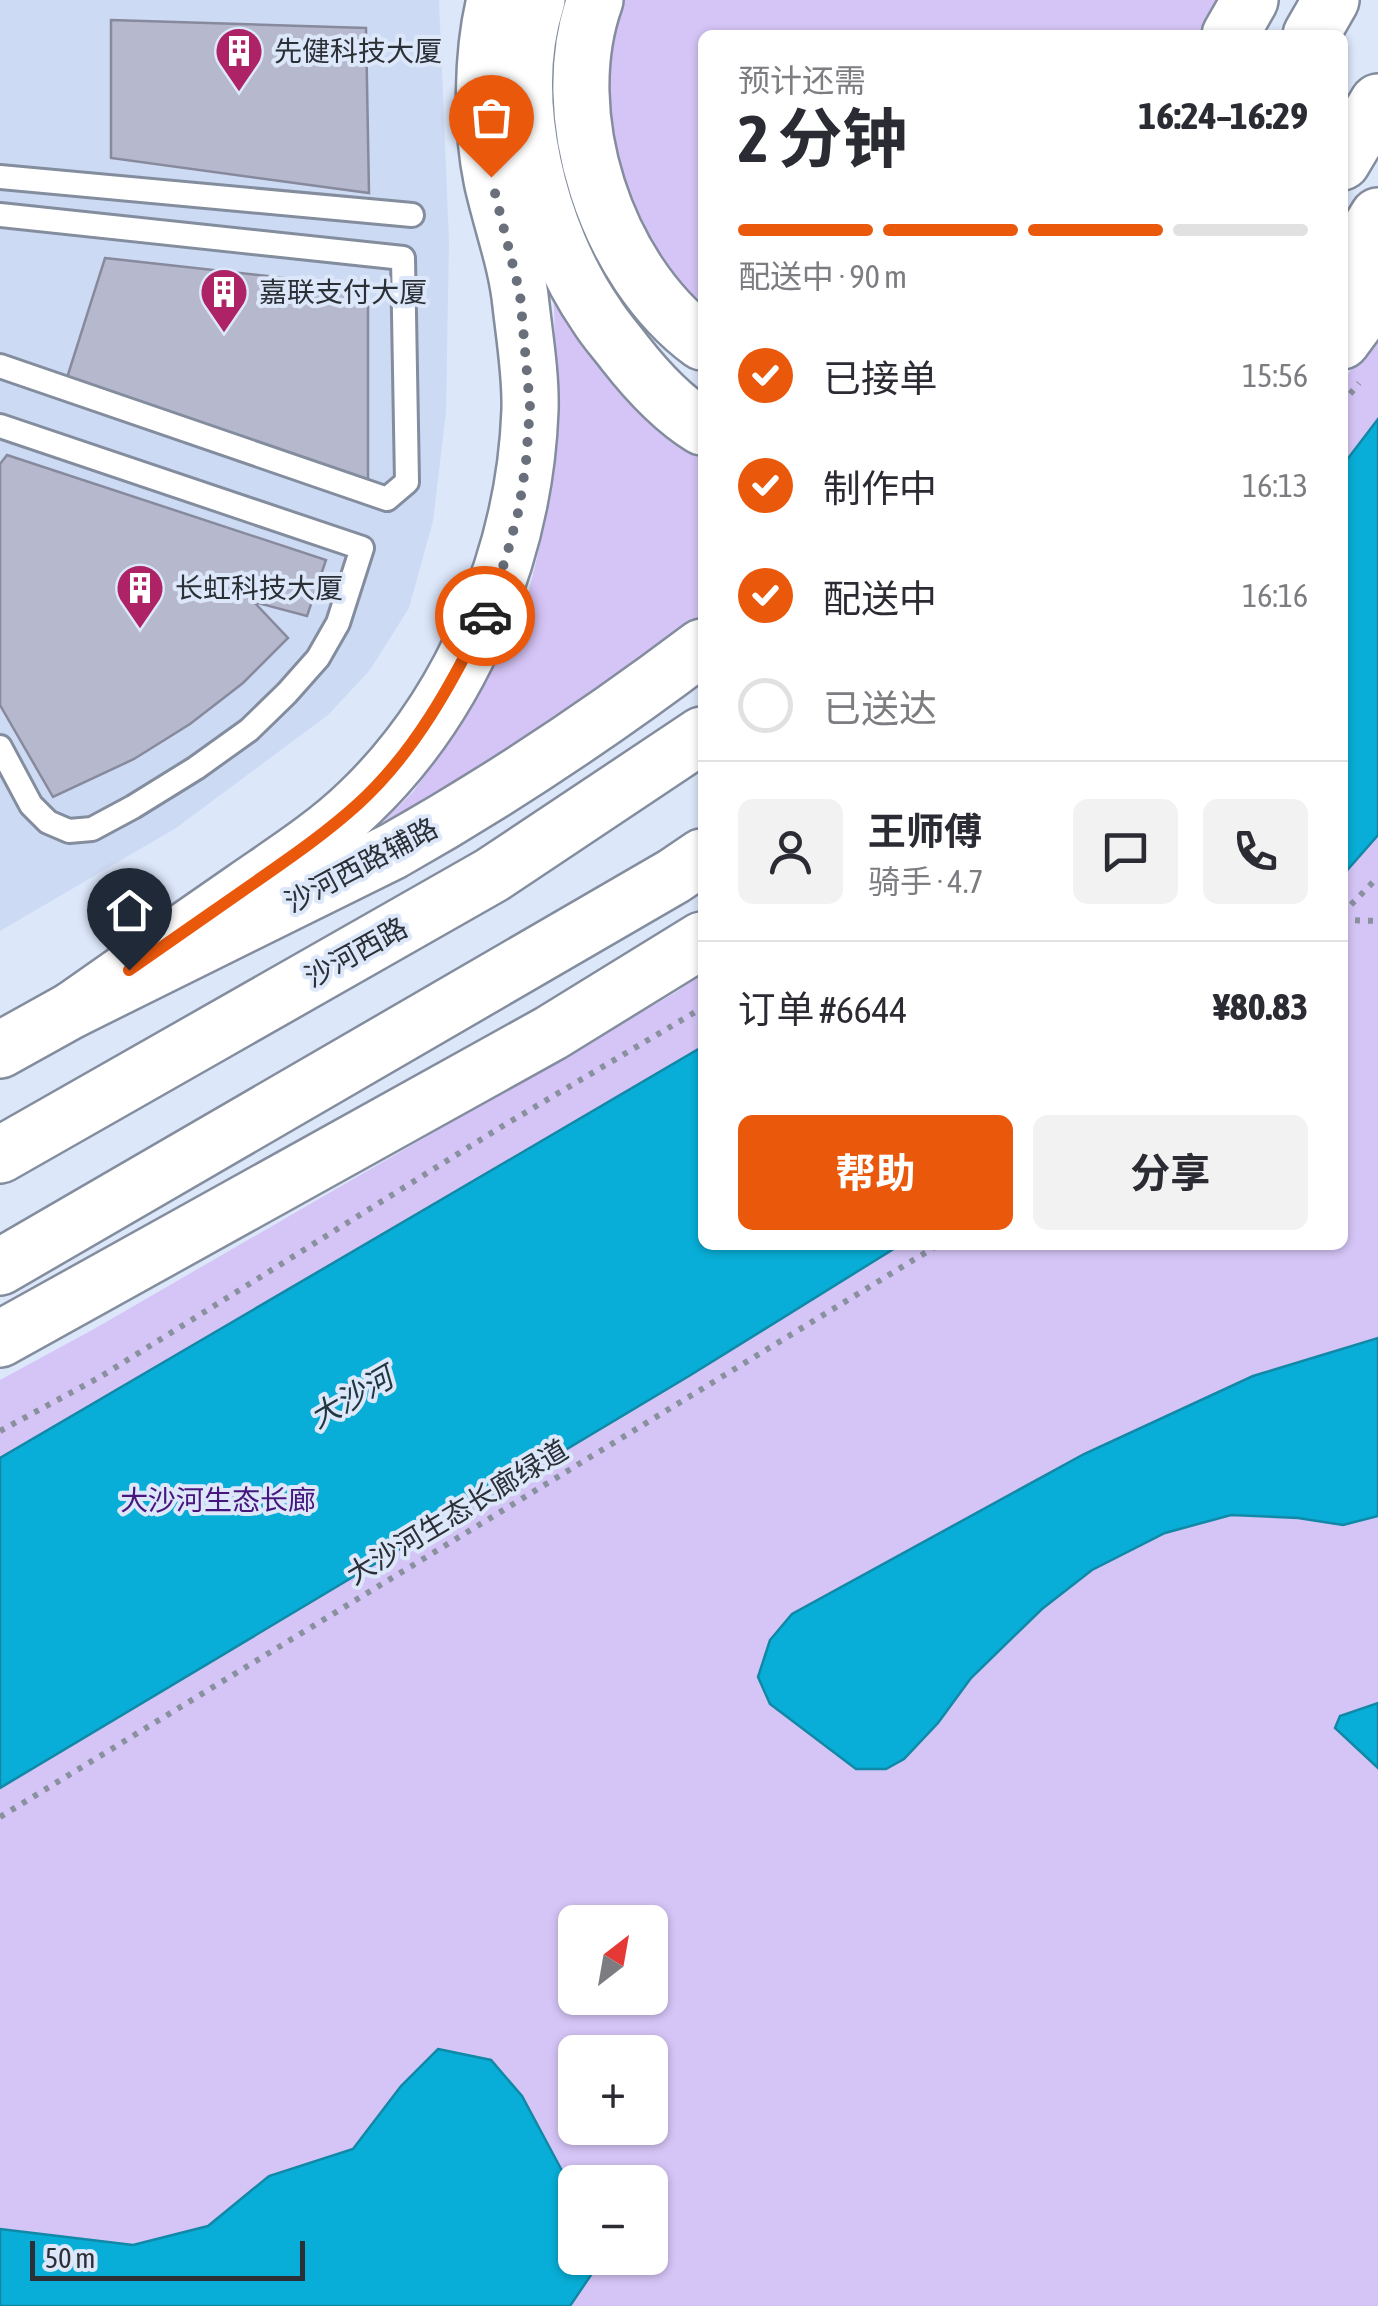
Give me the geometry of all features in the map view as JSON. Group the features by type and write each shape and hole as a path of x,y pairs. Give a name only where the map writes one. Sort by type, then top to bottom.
{"main road":[{"path":"72,1010 303,849 359,803 398,761 433,712 485,615 519,509 530,407 520,294 491,177 486,122 486,64 495,0"},
{"path":"537,0 526,54 524,101 532,158 564,256 596,315 639,371 698,425"},
{"path":"595,0 582,55 581,99 588,154 601,200 654,296 698,338"},
{"path":"1233,30 1250,0"},
{"path":"1314,30 1331,0"},
{"path":"1348,152 1378,102"},
{"path":"1348,264 1378,216"},
{"path":"1348,333 1378,292"},
{"name":"沙河西路辅路","path":"0,1050 72,1010 393,851 537,764 698,650"},
{"name":"沙河西路","path":"0,1155 492,876 698,738"},
{"path":"0,1267 698,860"},
{"path":"0,1339 551,1032 698,942"}],"lane":[{"path":"0,177 412,215"},
{"path":"0,215 403,258 407,482 387,499 0,366"},
{"path":"0,426 362,548 338,623 318,658 298,682 236,740 120,814 92,829 68,831 48,822 32,806 0,747"}],"path":[{"path":"1348,910 1378,877"},
{"path":"1348,918 1378,922"},
{"path":"0,1431 100,1377 501,1127 698,1010"},
{"name":"大沙河生态长廊绿道","path":"0,1817 930,1250"}],"shaded area":[{"path":"0,0 439,0 449,242 446,412 433,521 409,608 370,670 328,715 176,828 0,931"}],"green space":[{"path":"615,0 1227,0 1209,30 698,30 698,306 645,238 615,162 604,98"},
{"path":"551,187 601,294 654,355 698,386 698,633 332,872 413,792 460,725 528,595 544,528 553,460 556,388"},
{"path":"1378,330 1378,2306 0,2306 0,1380 698,977 698,1250 1348,1250 1348,374"}],"water":[{"path":"1378,419 1378,835 1348,869 1348,458"},
{"name":"大沙河生态长廊","path":"698,1049 698,1250 892,1250 689,1376 0,1788 0,1458"},
{"path":"1378,1338 1378,1516 1343,1525 1231,1515 1165,1533 1092,1570 1042,1609 971,1678 938,1723 904,1759 886,1769 856,1769 770,1704 758,1677 770,1640 792,1614 1084,1454 1253,1376"},
{"path":"1378,1703 1378,1768 1335,1728 1340,1716"},
{"path":"438,2049 491,2060 522,2096 559,2165 558,2275 591,2275 570,2306 0,2306 0,2229 133,2245 208,2226 269,2176 353,2149 401,2086"}],"building":[{"name":"先健科技大厦","path":"111,20 366,28 369,193 111,158"},
{"name":"嘉联支付大厦","path":"105,258 368,287 368,487 65,384"},
{"name":"长虹科技大厦","path":"7,455 326,560 307,616 254,602 288,638 243,683 190,724 134,759 53,797 0,705 0,464"}],"way so far":[{"path":"485,616 519,509 530,407 520,294 491,177"}],"place":[{"name":"先健科技大厦","path":"239,94"},
{"name":"嘉联支付大厦","path":"224,334"},
{"name":"长虹科技大厦","path":"140,630"}],"route":[{"path":"129,970 303,849 359,803 398,761 433,712 485,616"}],"water label":[{"name":"大沙河","path":"351,1397"}]}
